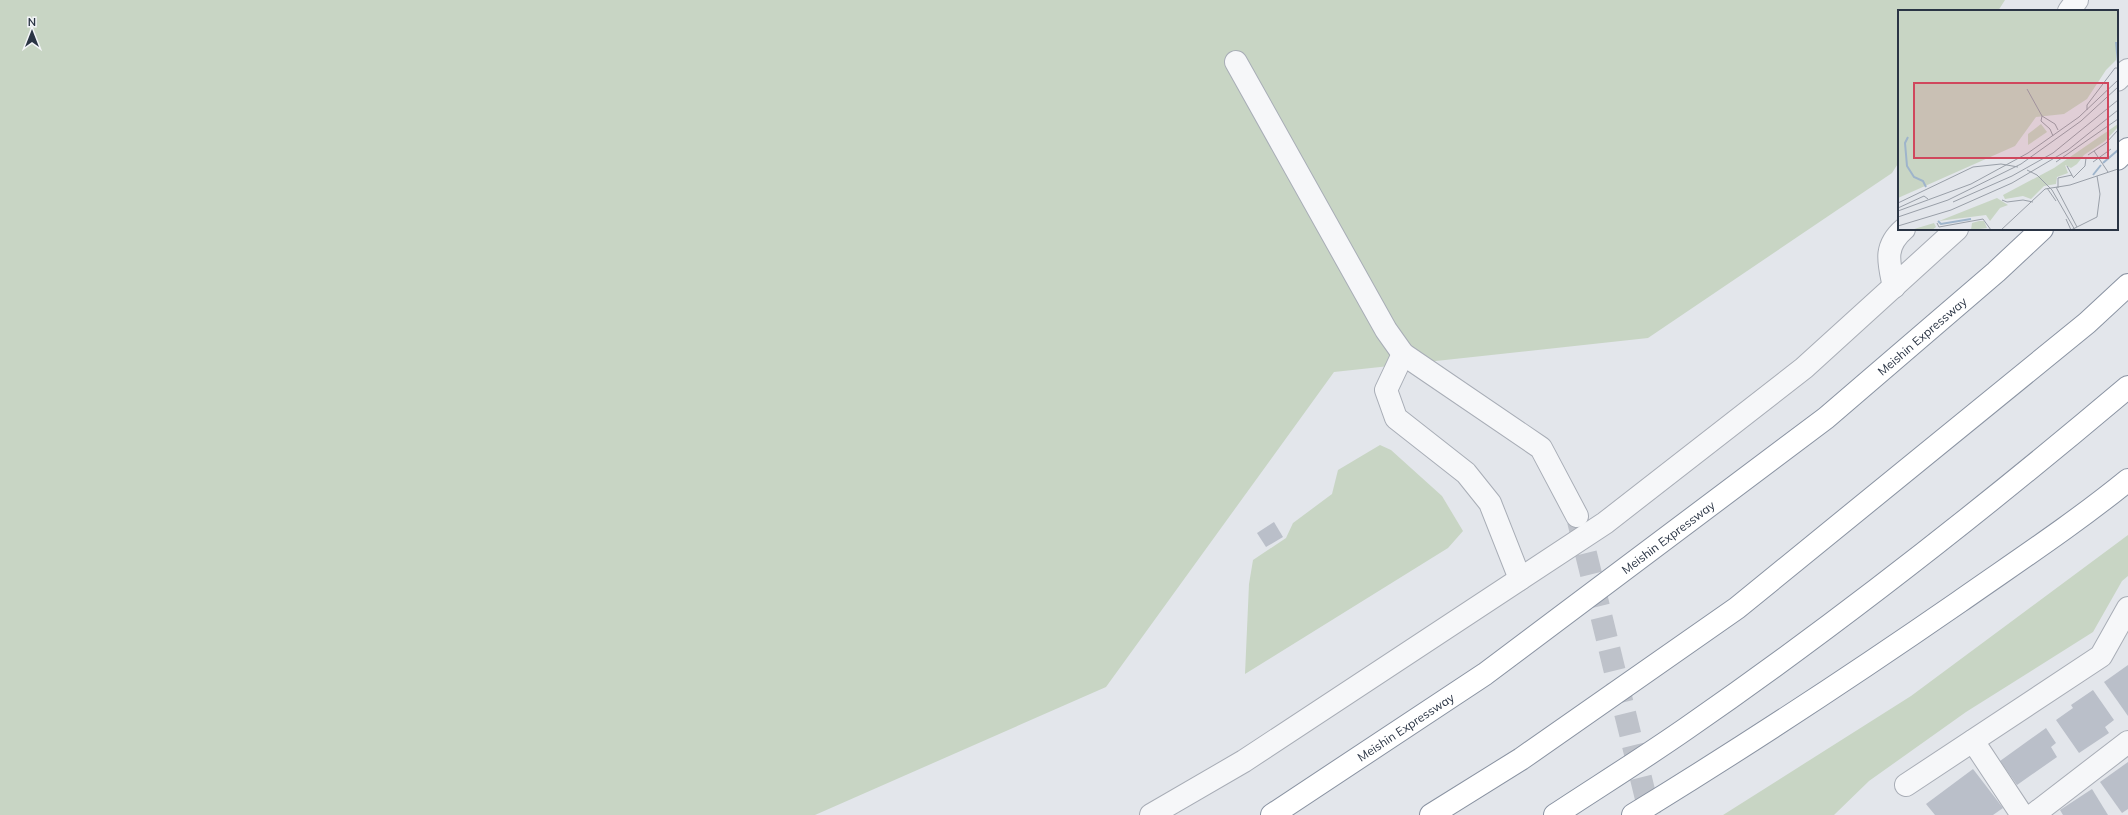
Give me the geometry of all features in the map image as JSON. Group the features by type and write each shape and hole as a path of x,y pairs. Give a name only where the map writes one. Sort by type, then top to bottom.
{"highway":[{"path":"2118,158 2128,149"},
{"name":"Meishin Expressway","path":"1272,815 1485,674 1820,423 1996,272 2041,230"},
{"path":"1431,815 1521,759 1737,608 2087,323 2128,285"},
{"path":"1555,815 1687,728 1860,603 2030,471 2128,387"},
{"path":"1633,815 1708,769 1891,649 2082,517 2128,480"}],"street":[{"path":"2070,10 2077,0"},
{"path":"1236,62 1386,330 1403,354 1541,448 1577,516"},
{"path":"2118,79 2128,70"},
{"path":"1894,287 1887,257 1895,236 1903,230"},
{"path":"1151,815 1244,760 1605,523 1804,368 1956,230"},
{"path":"1403,354 1386,390 1396,418 1466,473 1490,503 1520,579"},
{"path":"1906,785 2101,656 2128,608"},
{"path":"1973,741 2022,815"},
{"path":"2033,815 2128,742"}],"green space":[{"path":"0,0 2005,0 1999,10 1898,10 1898,164 1892,173 1648,338 1334,372 1106,687 815,815 0,815"},
{"path":"1380,445 1391,450 1442,496 1463,531 1448,548 1245,674 1249,584 1253,560 1286,538 1293,523 1332,494 1338,470"},
{"path":"2128,535 2128,576 2122,581 2093,632 1966,712 1869,781 1834,815 1723,815 1911,696"}],"building":[{"path":"1274,522 1283,537 1266,547 1257,533"},
{"path":"2128,665 2128,716 2104,682"},
{"path":"2093,690 2114,720 2105,727 2109,733 2079,753 2056,720 2073,708 2071,705"},
{"path":"2046,728 2056,743 2051,747 2057,757 2017,785 2000,761"},
{"path":"2128,762 2128,809 2122,813 2100,782"},
{"path":"1973,769 2003,808 1993,815 1935,815 1926,804"},
{"path":"2092,789 2108,815 2063,815 2060,810"}],"tunnel":[{"path":"1578,521 1650,815"}]}
